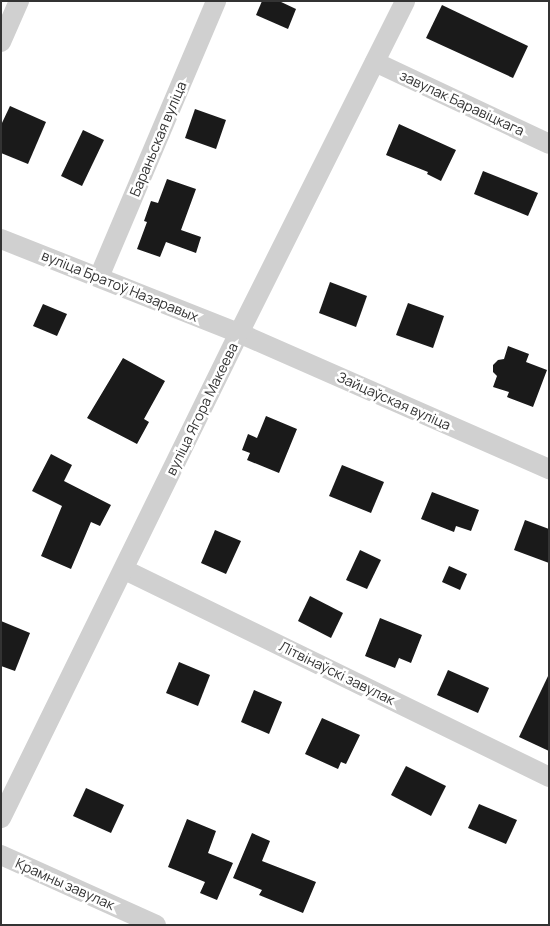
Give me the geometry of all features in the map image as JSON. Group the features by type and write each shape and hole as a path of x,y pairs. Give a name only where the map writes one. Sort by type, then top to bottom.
{"street":[{"path":"1,42 19,1"},
{"name":"Бараньская вуліца","path":"99,277 216,1"},
{"name":"вуліца Ягора Макеева","path":"1,818 125,570 239,333 405,1"},
{"name":"завулак Баравіцкага","path":"376,62 549,144"},
{"name":"вуліца Братоў Назаравых","path":"1,238 239,333"},
{"name":"Зайцаўская вуліца","path":"239,333 549,469"},
{"name":"Літвінаўскі завулак","path":"125,570 549,777"},
{"name":"Крамны завулак","path":"1,855 156,925"}],"building":[{"path":"262,1 279,1 296,9 288,29 256,15"},
{"path":"442,5 528,46 513,78 426,38"},
{"path":"10,106 46,122 28,164 1,153 1,125"},
{"path":"195,109 226,120 216,149 185,138"},
{"path":"399,124 456,150 441,181 427,174 428,172 386,155"},
{"path":"83,130 104,140 82,186 61,176"},
{"path":"483,171 538,193 528,216 474,194"},
{"path":"167,179 196,189 181,230 201,237 196,253 166,242 160,257 137,249 147,222 144,221 151,201 158,203"},
{"path":"330,282 367,296 356,327 319,313"},
{"path":"408,303 444,316 433,348 396,335"},
{"path":"43,304 67,314 57,336 33,326"},
{"path":"508,346 529,354 526,362 547,370 533,407 507,397 509,392 493,387 497,376 493,372 493,365 498,360 504,359"},
{"path":"123,358 165,381 144,419 149,422 137,444 87,418"},
{"path":"266,416 297,429 279,473 247,460 250,453 242,450 248,434 257,438"},
{"path":"51,454 72,465 64,481 111,505 100,526 91,522 71,569 41,556 62,506 32,491"},
{"path":"342,465 384,482 371,513 329,496"},
{"path":"432,492 479,510 471,531 456,526 454,532 421,519"},
{"path":"525,520 549,529 549,563 514,550"},
{"path":"215,530 241,541 226,574 201,563"},
{"path":"360,550 381,560 367,589 346,580"},
{"path":"449,566 467,574 460,590 442,582"},
{"path":"310,596 343,613 331,638 298,621"},
{"path":"380,618 422,635 411,663 399,658 395,668 365,656"},
{"path":"1,621 30,633 15,671 1,666"},
{"path":"179,662 210,675 198,706 166,693"},
{"path":"448,670 489,688 478,713 437,695"},
{"path":"549,674 549,751 519,737"},
{"path":"254,690 282,702 269,734 241,722"},
{"path":"322,718 360,735 346,764 341,762 338,769 305,754"},
{"path":"406,766 446,786 431,816 391,795"},
{"path":"86,788 124,805 111,833 73,816"},
{"path":"479,804 517,820 506,844 468,828"},
{"path":"187,819 216,831 208,853 233,863 217,900 200,893 205,882 168,867"},
{"path":"252,833 270,841 262,861 316,882 303,913 259,895 262,890 233,878"}]}
